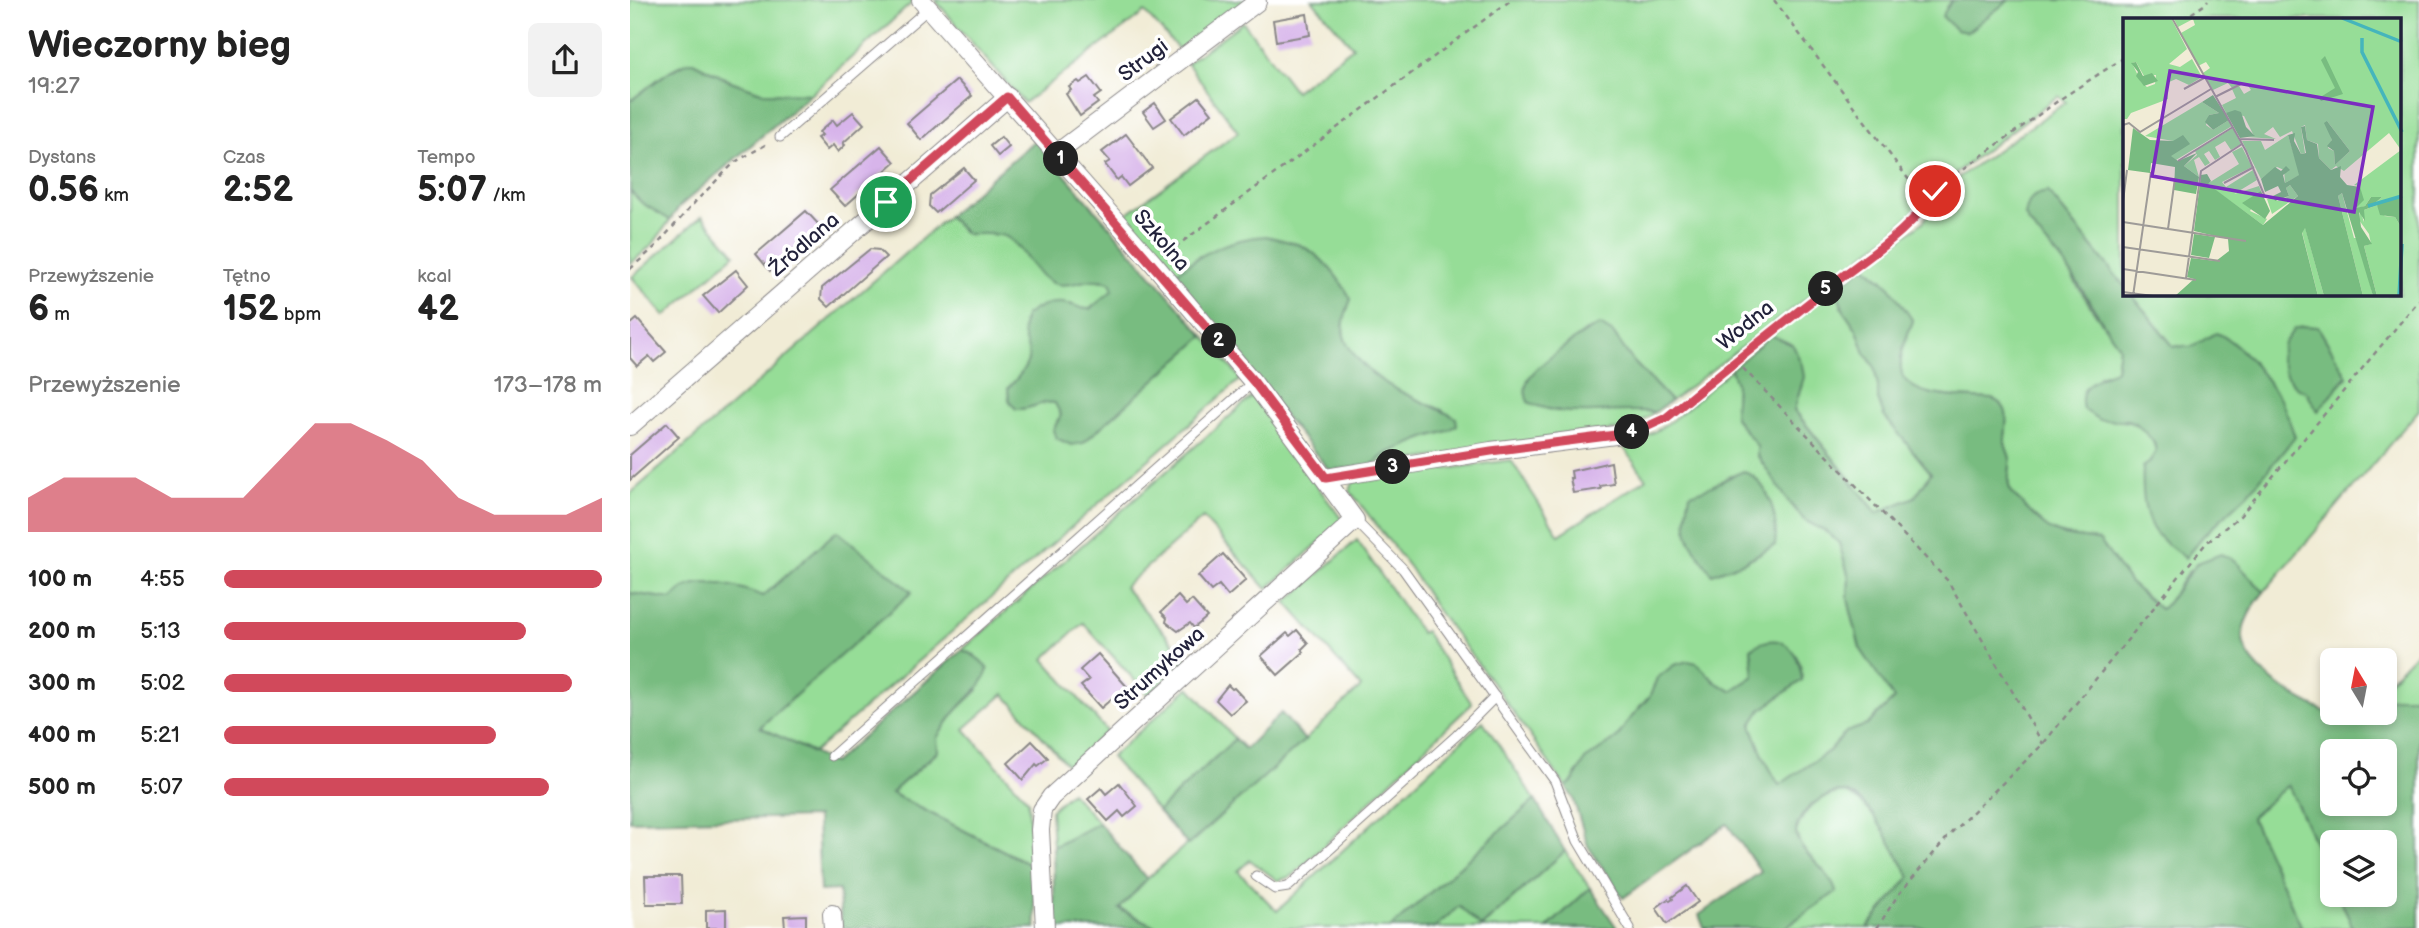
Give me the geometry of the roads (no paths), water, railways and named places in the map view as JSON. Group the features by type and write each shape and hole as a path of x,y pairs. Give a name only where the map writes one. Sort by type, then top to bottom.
{"street":[{"name":"Strugi","path":"1056,154 1257,2"},
{"name":"Szkolna","path":"924,5 1153,263 1254,382 1355,520"},
{"name":"Źródlana","path":"630,426 1007,97"},
{"path":"1326,478 1491,451 1623,434"},
{"name":"Strumykowa","path":"1045,928 1042,810 1051,797 1355,520"}],"lane":[{"path":"780,137 924,5"},
{"path":"832,757 1254,382"},
{"path":"1355,520 1403,569 1555,781 1578,841 1630,928"},
{"path":"1255,876 1268,887 1288,887 1457,735 1495,697"}]}
